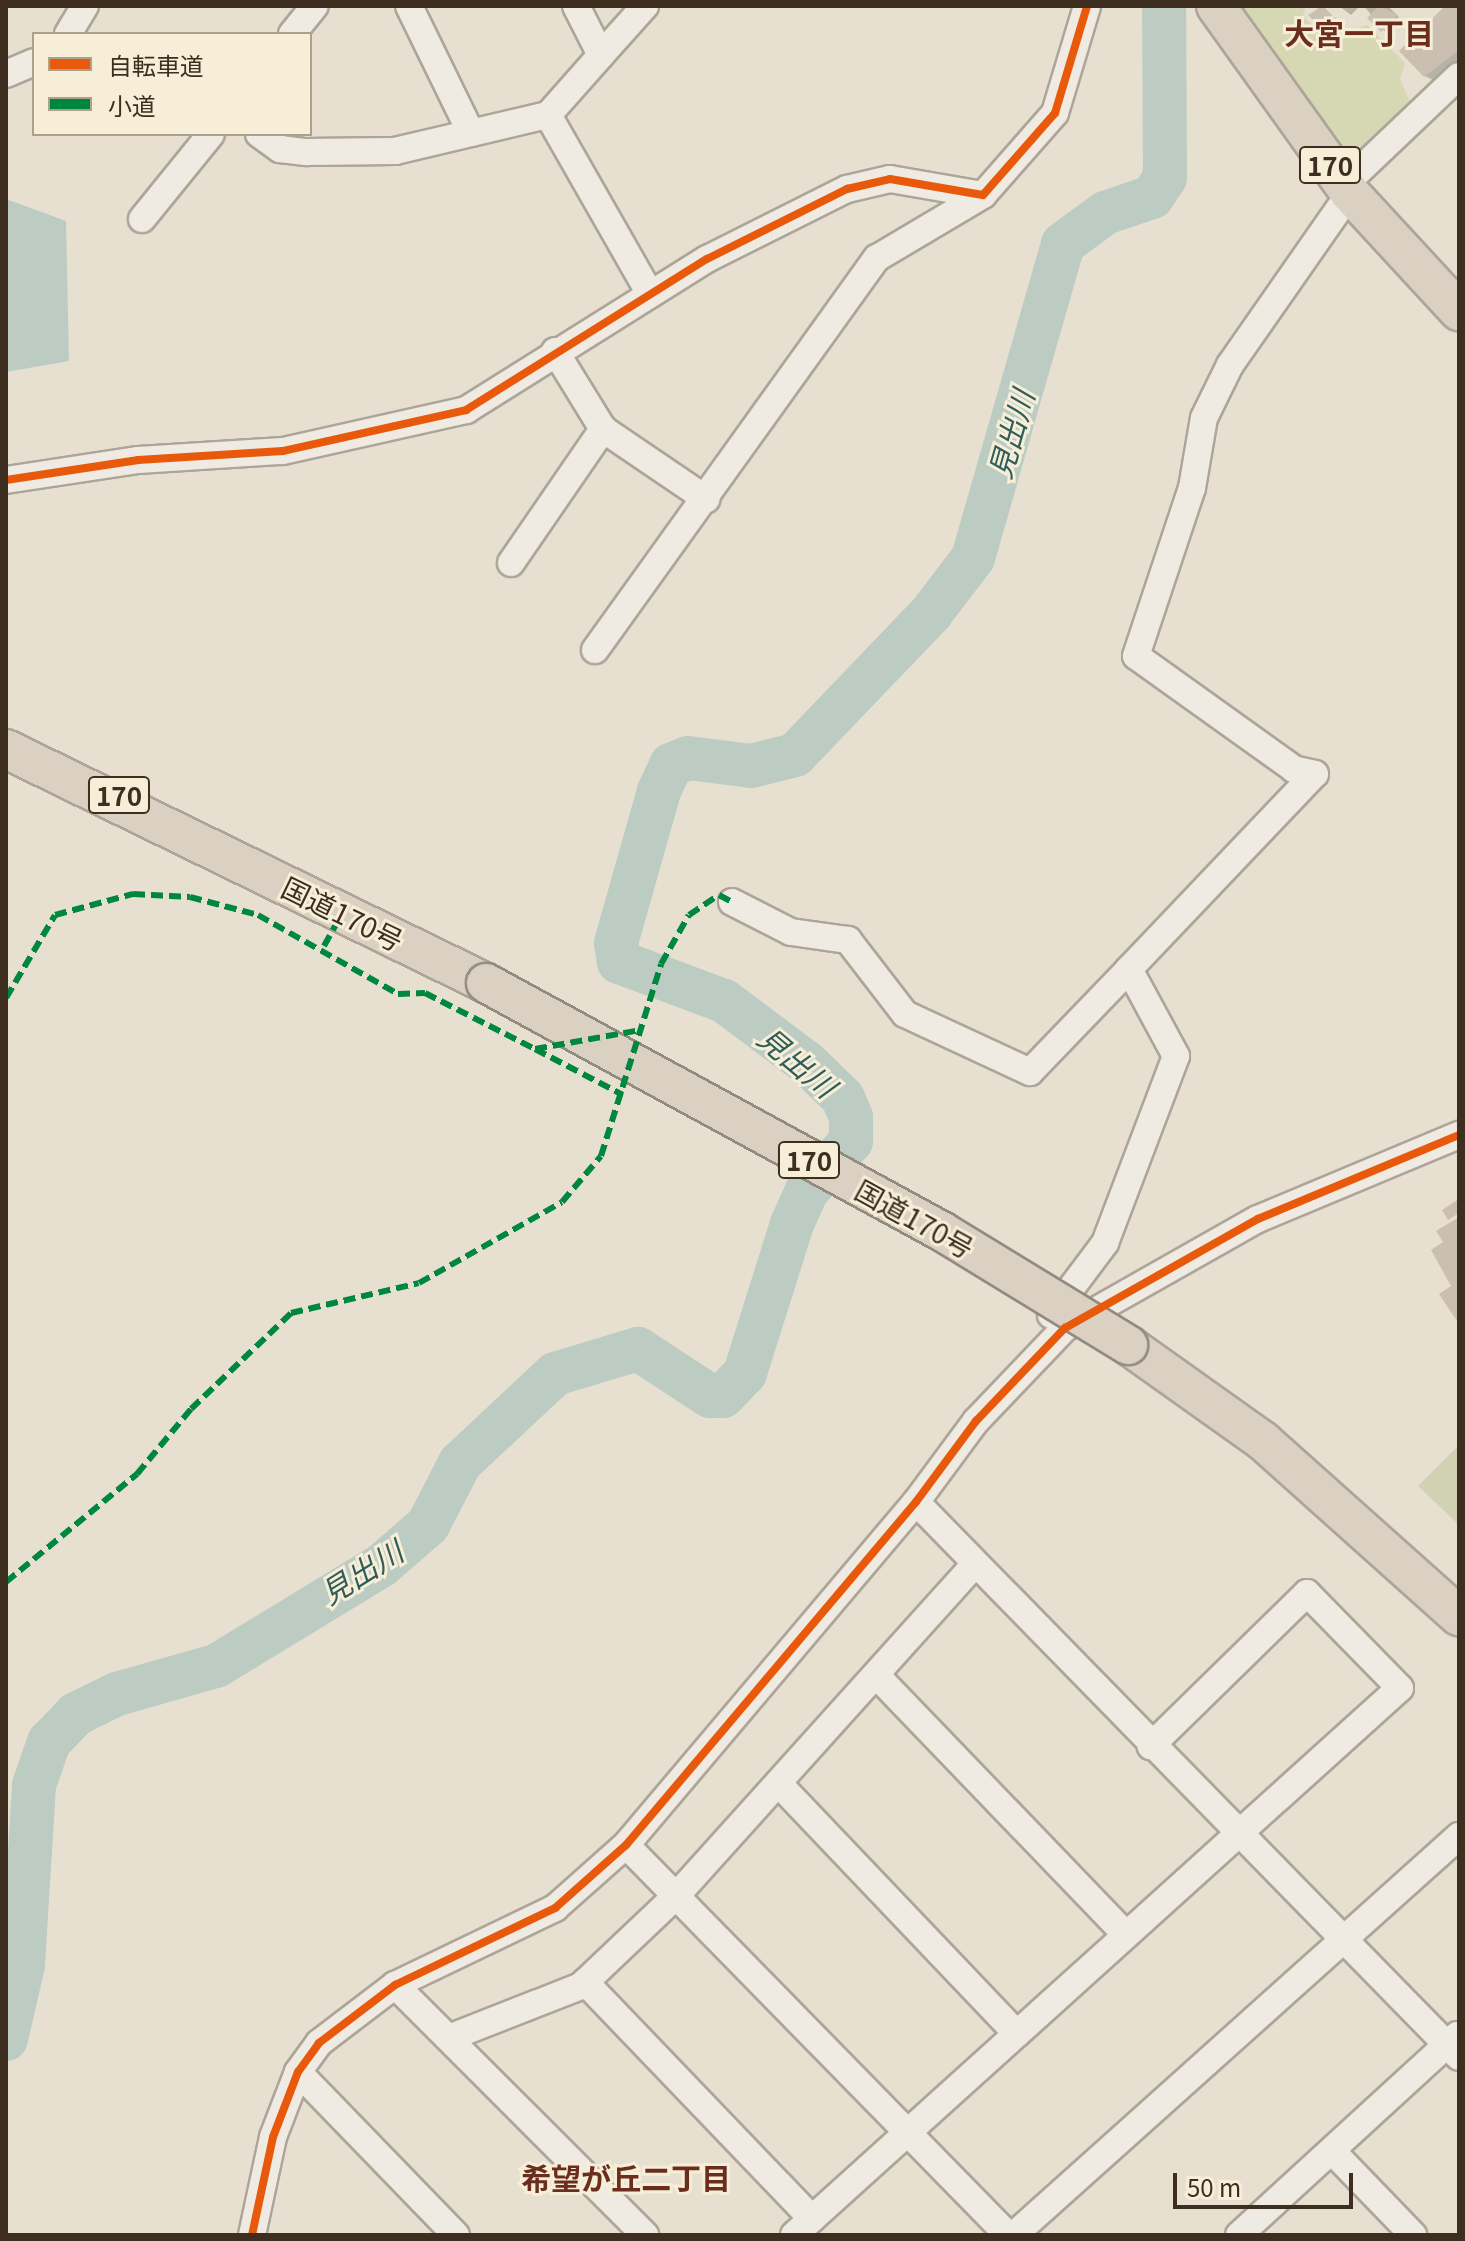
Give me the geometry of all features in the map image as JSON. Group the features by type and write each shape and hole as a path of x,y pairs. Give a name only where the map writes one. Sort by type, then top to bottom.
{"highway":[{"name":"170","path":"1216,6 1347,189 1459,311"},
{"name":"国道170号","path":"6,733 232,857"},
{"name":"国道170号","path":"6,749 486,983 943,1232 1128,1345 1263,1441 1459,1616"}],"street":[{"path":"69,32 85,6"},
{"path":"294,32 315,6"},
{"path":"409,6 471,133"},
{"path":"576,6 601,55"},
{"path":"262,136 280,149 395,151 548,115 645,6"},
{"path":"595,650 877,258 983,195 1055,113 1087,6"},
{"path":"6,74 32,63"},
{"path":"732,902 791,932 848,940 905,1014 1030,1072 1315,774 1294,769 1136,656 1192,488 1204,418 1230,365 1347,189 1459,76"},
{"path":"548,115 650,294"},
{"path":"142,219 209,136"},
{"path":"6,480 367,436 466,410 555,351 650,294 847,189 904,179 983,195"},
{"path":"555,351 603,429 706,499"},
{"path":"511,563 603,429"},
{"path":"1041,1352 1046,1320 1105,1243 1176,1056 1129,969"},
{"path":"257,2233 273,2137 298,2072 319,2043 395,1985 555,1908 626,1845 916,1502 1017,1376 1041,1352 1095,1306 1258,1219 1459,1135"},
{"path":"916,1502 1151,1746 1242,1832 1455,2045 1239,2235"},
{"path":"451,2037 585,1982 677,1895 878,1677 975,1564"},
{"path":"585,1982 803,2227 1400,1688 1307,1593 1151,1746"},
{"path":"878,1677 1126,1935"},
{"path":"779,1784 1017,2034"},
{"path":"626,1845 1011,2235 1459,1836"},
{"path":"395,1985 451,2037 645,2235"},
{"path":"298,2072 456,2235"},
{"path":"1332,2151 1413,2235"}],"green space":[{"path":"1239,6 1306,6 1303,16 1326,39 1367,25 1405,63 1400,79 1411,104 1353,159 1344,159"},
{"path":"1459,1445 1459,1525 1418,1486"}],"shaded area":[{"path":"6,199 66,221 69,361 6,372"}],"building":[{"path":"1323,6 1337,20 1325,32 1308,15"},
{"path":"1379,6 1398,15 1381,32 1367,18"},
{"path":"1445,6 1459,6 1459,50 1424,77 1399,51"},
{"path":"1459,1199 1459,1213 1448,1220 1442,1210"},
{"path":"1459,1217 1459,1324 1439,1294 1451,1286 1431,1250 1443,1242 1436,1231"}],"waterway":[{"name":"見出川","path":"6,2039 23,1965 34,1785 49,1742 76,1714 117,1694 216,1666 382,1565 428,1525 460,1463 555,1374 638,1349 710,1396 723,1396 745,1373 792,1224 807,1191 851,1141 851,1117 843,1098 807,1063 724,1001 619,962 616,943 659,791 671,765 688,758 751,766 795,755 931,613 973,558 1063,244 1105,213 1152,197 1165,178 1164,6"}],"marked path":[{"path":"6,998 55,915 133,894 190,897 258,915 398,994 425,993 535,1049 641,1030"},
{"path":"6,1582 137,1474 191,1409 291,1313 419,1283 562,1202 601,1156 661,964 689,915 719,895 732,902"},
{"path":"324,946 342,913"},
{"path":"535,1049 623,1095"}],"cycle path":[{"path":"6,480 138,460 283,451 466,410 707,259 847,189 890,179 983,195 1055,113 1087,6"},
{"path":"252,2235 273,2137 298,2072 319,2043 395,1985 555,1908 626,1845 916,1502 976,1421 1065,1328 1258,1219 1459,1135"}],"district":[{"name":"大宮一丁目","path":"1359,32"},
{"name":"希望が丘二丁目","path":"626,2177"}]}
